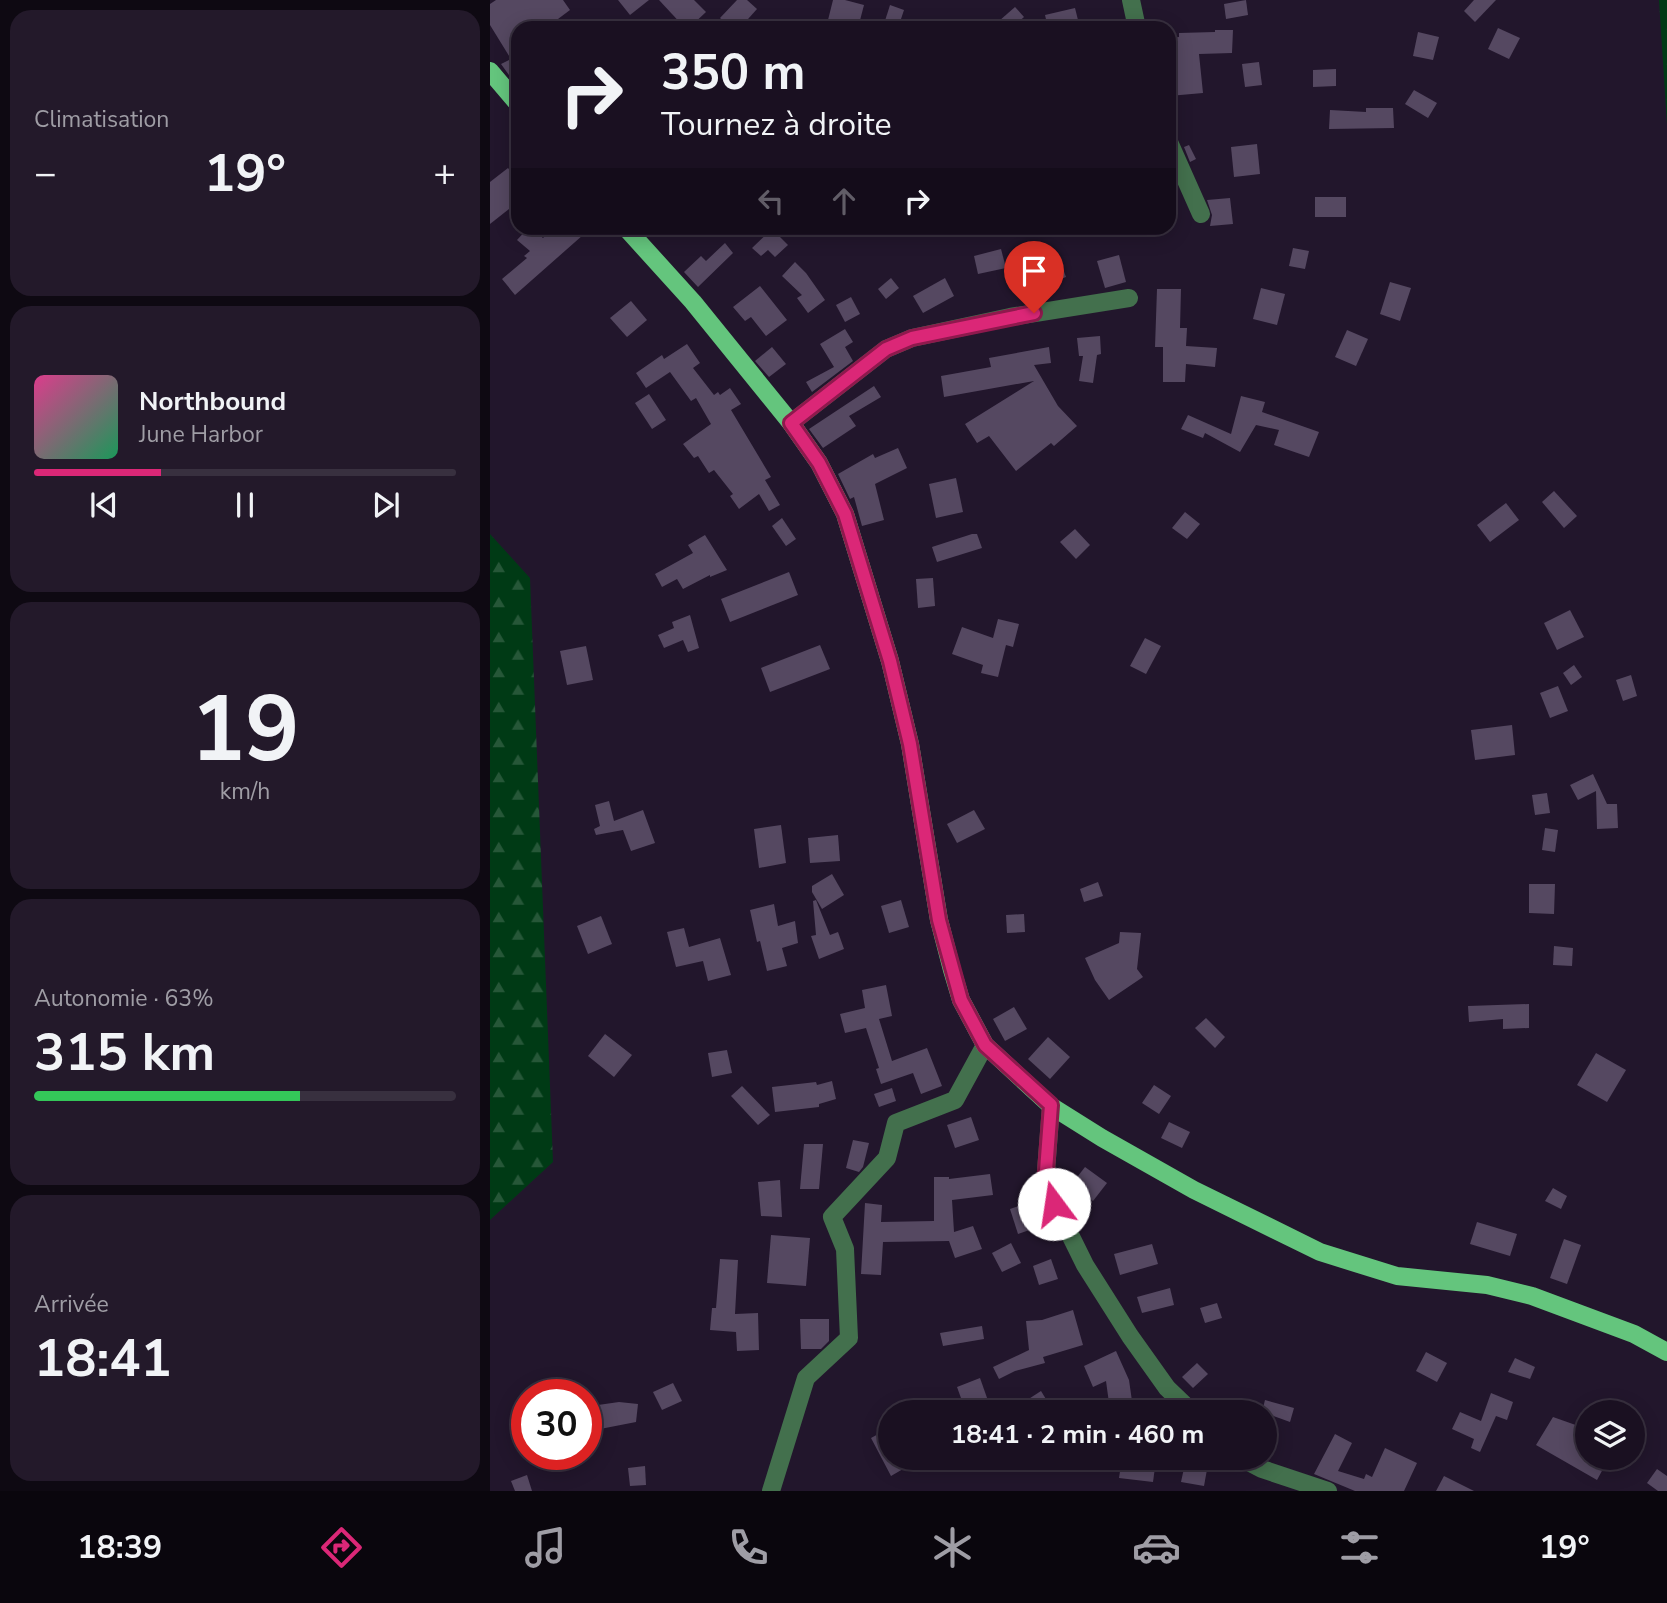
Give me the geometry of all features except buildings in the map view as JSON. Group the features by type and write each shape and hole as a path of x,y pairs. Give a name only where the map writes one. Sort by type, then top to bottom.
{"main road":[{"path":"490,71 511,96"},
{"path":"632,235 693,302 791,423 819,463 845,514 890,661 910,744 939,920 961,1000 985,1045 1051,1105 1102,1138 1195,1190 1320,1252 1397,1276 1487,1285 1532,1296 1634,1334 1667,1352"}],"street":[{"path":"1130,0 1135,21"},
{"path":"1176,158 1201,214"},
{"path":"791,423 886,349 912,338 1010,317 1129,298"},
{"path":"771,1491 806,1378 849,1338 845,1250 832,1217 887,1158 896,1123 955,1100 985,1045"},
{"path":"1051,1105 1045,1184 1085,1265 1130,1336 1167,1388 1180,1400"},
{"path":"1265,1470 1328,1491"}],"green space":[{"path":"1659,0 1667,0 1667,125"},
{"path":"490,534 530,578 553,1162 490,1220"}],"route":[{"path":"1034,313 912,338 886,349 791,423 819,463 845,514 890,661 910,744 939,920 961,1000 985,1045 1051,1105 1045,1184 1054,1204"}]}
